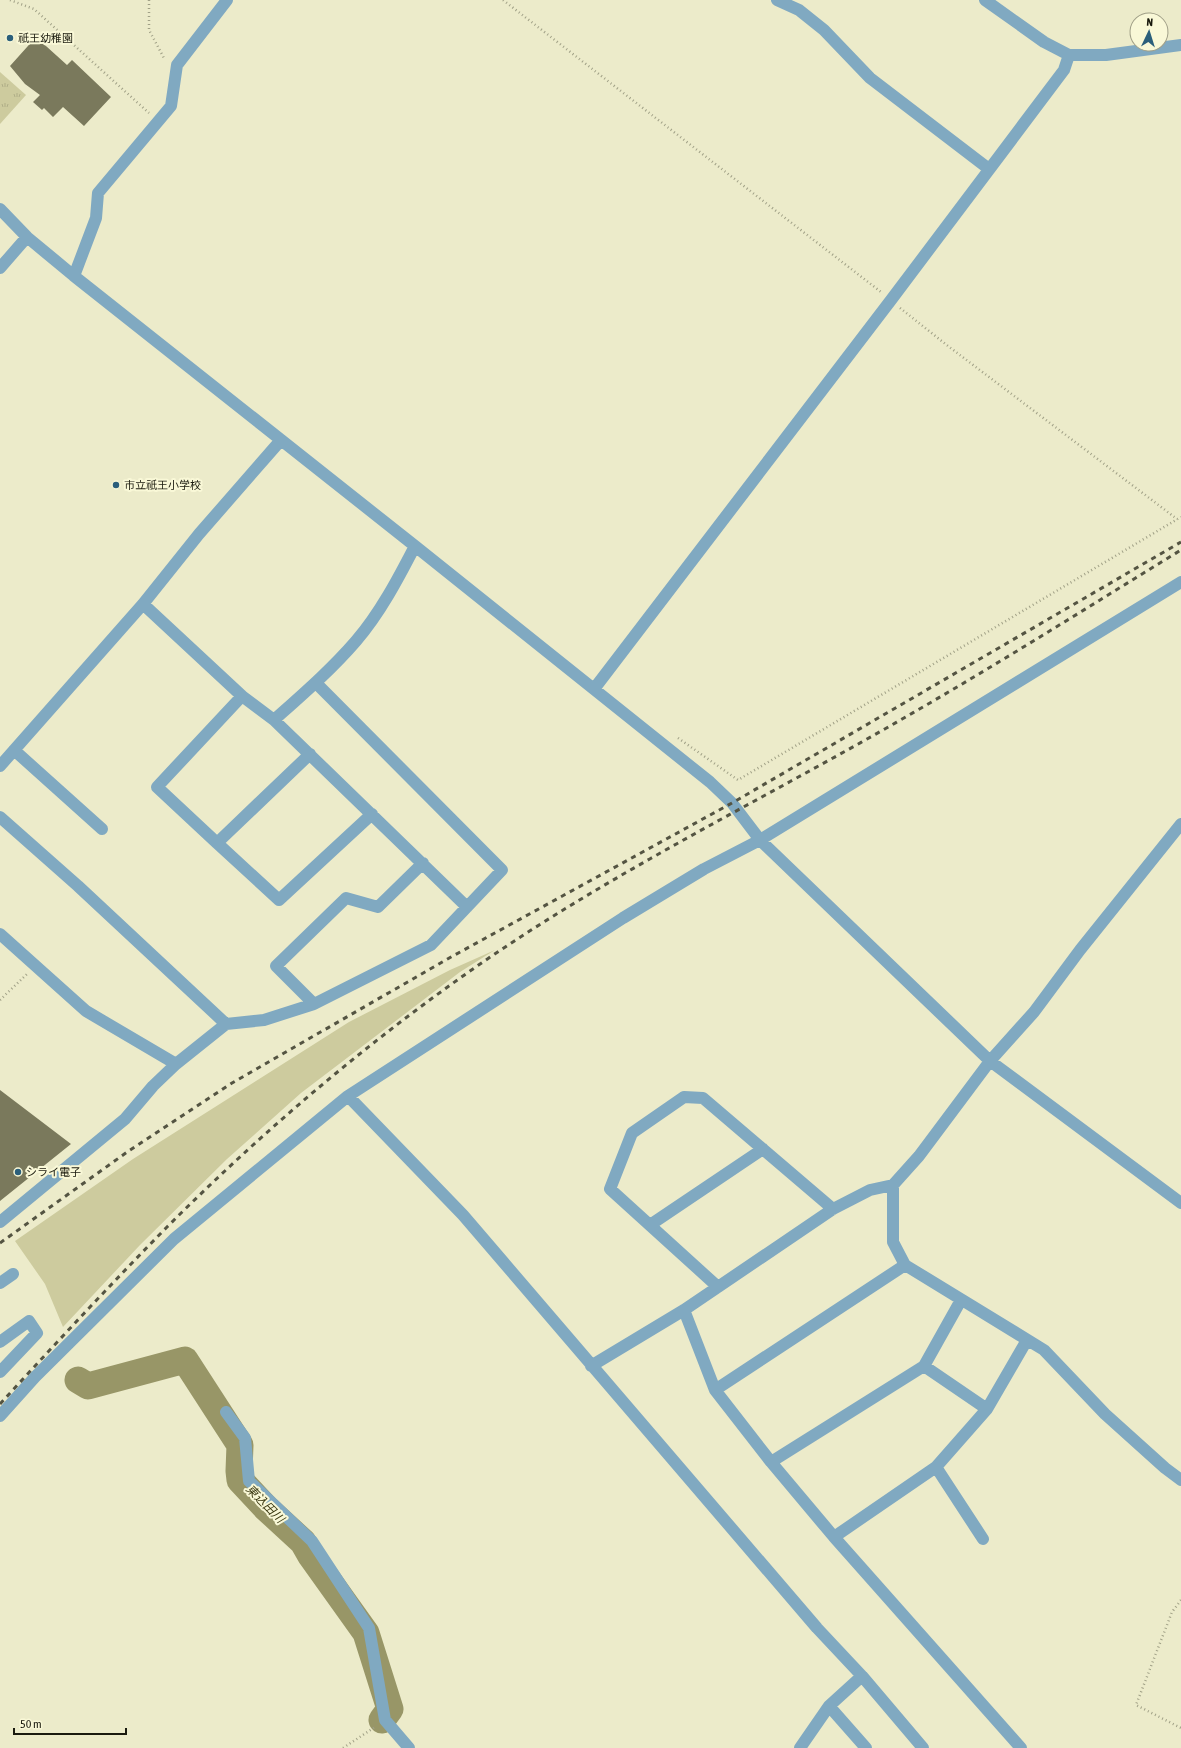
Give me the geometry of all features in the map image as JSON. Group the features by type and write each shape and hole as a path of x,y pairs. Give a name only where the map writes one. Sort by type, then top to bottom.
{"street":[{"path":"74,276 96,218 98,193 171,106 176,70 227,0"},
{"path":"776,0 799,10 824,30 870,78 989,169"},
{"path":"984,0 1044,42 1069,55 1106,55 1181,45"},
{"path":"594,689 892,300 1064,70 1069,55"},
{"path":"0,209 27,237 74,276 710,782 732,803 760,840 990,1061 1181,1203"},
{"path":"0,268 27,237"},
{"path":"0,766 143,604 199,534 281,440"},
{"path":"274,720 316,683 361,634 392,590 415,546"},
{"path":"0,1416 40,1372 174,1239 348,1096 623,918 704,869 760,840 1181,582"},
{"path":"143,604 242,696 274,720 468,907"},
{"path":"0,1222 125,1119 153,1086 176,1064 226,1024 264,1020 314,1004 431,945 502,870 316,683"},
{"path":"242,696 157,787 279,900 372,814"},
{"path":"14,750 102,829"},
{"path":"218,844 310,754"},
{"path":"0,817 78,886 226,1024"},
{"path":"591,1366 684,1310 833,1209 870,1190 893,1184 919,1156 990,1061 1034,1012 1080,950 1181,824"},
{"path":"314,1004 276,966 346,898 378,907 423,863"},
{"path":"0,934 86,1011 176,1064"},
{"path":"348,1096 463,1215 817,1628 862,1676 923,1748"},
{"path":"718,1287 610,1189 632,1133 684,1097 703,1098 833,1209"},
{"path":"650,1225 763,1149"},
{"path":"893,1184 893,1242 905,1265 1044,1350 1105,1414 1165,1468 1181,1480"},
{"path":"715,1390 905,1265"},
{"path":"0,1283 13,1274"},
{"path":"771,1462 924,1366 961,1300"},
{"path":"684,1310 715,1390 771,1462 834,1537 1021,1748"},
{"path":"0,1342 29,1321 37,1333 0,1372"},
{"path":"834,1537 936,1468 987,1409 1027,1340"},
{"path":"924,1366 987,1409"},
{"path":"226,1412 245,1438 249,1481 312,1541 369,1628 385,1720 409,1748"},
{"path":"936,1468 983,1539"},
{"path":"800,1748 830,1706 862,1676"},
{"path":"830,1706 866,1748"}],"path":[{"path":"10,0 34,9 158,122"},
{"path":"148,0 149,30 163,58 176,70"},
{"path":"503,0 892,300 948,346 1176,520"},
{"path":"675,735 738,780 1181,517"},
{"path":"0,1000 34,966"},
{"path":"1181,1600 1172,1612 1136,1705 1181,1728"},
{"path":"343,1748 385,1720"}],"green space":[{"name":"祇王幼稚園","path":"0,72 26,95 0,124"},
{"path":"495,950 460,972 301,1093 227,1159 140,1245 63,1327 45,1284 15,1241 133,1159 349,1022 450,970"}],"building":[{"path":"36,37 67,65 72,60 111,97 84,126 63,107 53,117 44,108 42,110 33,102 40,95 25,84 10,66"},
{"name":"シライ電子","path":"0,1090 71,1144 0,1201"}],"waterway":[{"name":"東込田川","path":"78,1380 88,1386 185,1360 240,1445 240,1480 266,1508 303,1542 311,1556 366,1633 390,1709 382,1720"}],"railway":[{"path":"0,1243 130,1150 232,1083 451,957 732,803 1181,542"},
{"path":"0,1404 167,1227 241,1156 319,1087 441,992 535,927 697,832 916,711 1181,550"}],"place":[{"name":"祇王幼稚園","path":"10,38"},
{"name":"市立祇王小学校","path":"116,485"},
{"name":"シライ電子","path":"18,1172"}]}
